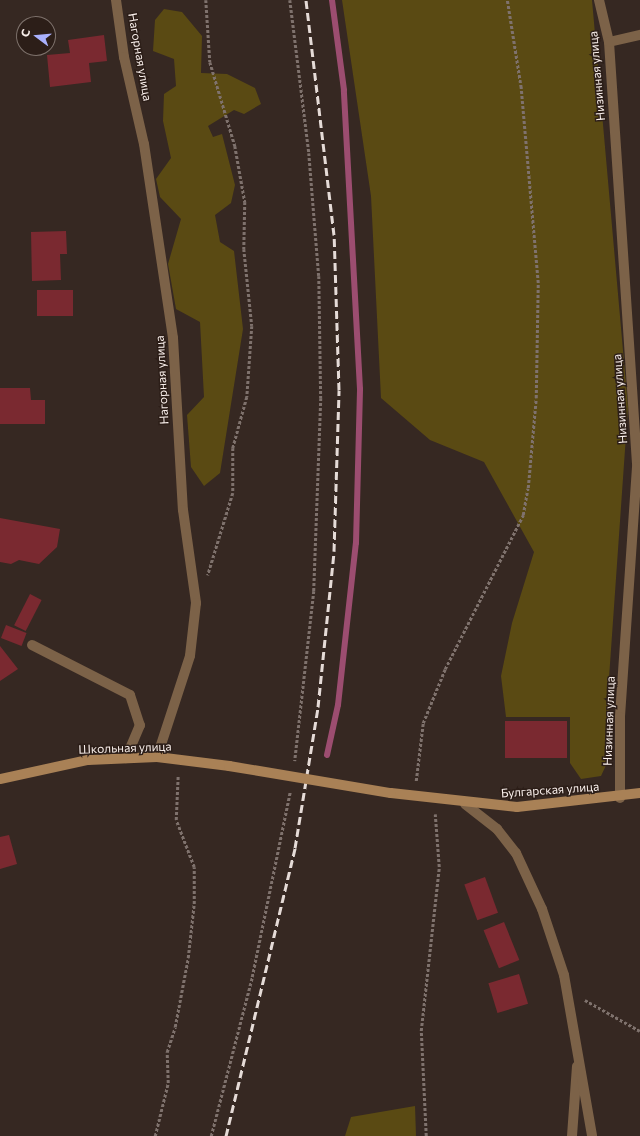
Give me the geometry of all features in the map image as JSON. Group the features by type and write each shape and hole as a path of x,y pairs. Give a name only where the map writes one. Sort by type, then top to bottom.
{"street":[{"name":"Нагорная улица","path":"116,0 124,57 144,144 173,338 184,510 196,603 190,656 157,757"},
{"name":"Низинная улица","path":"600,0 610,42 637,468 620,717 620,798"},
{"path":"610,42 640,34"},
{"path":"32,645 130,695 140,725 126,758"},
{"name":"Школьная улица","path":"0,779 88,760 157,757 228,766 391,793"},
{"name":"Булгарская улица","path":"391,793 464,804 517,807 620,798 640,793"},
{"path":"464,804 497,829 516,853 542,909 567,990 578,1042 592,1136"},
{"path":"572,1136 578,1042"}],"path":[{"path":"196,603 218,550 233,493 233,448 247,397 252,326 244,249 245,202 235,146 210,62 206,0"},
{"path":"290,0 309,153 319,276 321,398 314,590 294,768"},
{"path":"414,796 423,723 445,669 522,515 528,488 536,398 538,283 521,88 507,0"},
{"path":"155,1136 168,1083 167,1052 181,996 194,904 194,867 176,820 178,775"},
{"path":"211,1136 252,977 292,784"},
{"path":"426,1136 421,1031 439,867 435,813 430,798"},
{"path":"567,990 640,1031"}],"shaded area":[{"path":"342,0 592,0 628,407 609,678 608,761 601,776 581,779 570,763 570,717 506,717 501,676 512,623 534,552 484,462 430,440 381,398 371,196"},
{"path":"164,9 182,12 202,36 201,73 227,74 255,88 261,104 244,114 234,110 208,126 213,137 222,134 235,185 231,203 215,215 220,242 234,251 243,329 220,473 204,486 191,467 187,415 204,397 200,322 176,309 168,264 181,219 160,197 156,179 171,158 163,121 164,94 176,86 174,59 153,51 155,20"},
{"path":"415,1106 416,1136 345,1136 351,1117"}],"building":[{"path":"104,35 107,61 89,63 91,82 50,87 47,56 70,53 68,40"},
{"path":"66,231 67,254 60,254 61,280 32,281 31,232"},
{"path":"37,290 73,290 73,316 37,316"},
{"path":"0,388 30,388 31,400 45,400 45,424 0,424"},
{"path":"0,518 60,529 57,547 39,564 19,560 11,564 0,562"},
{"path":"30,594 42,600 26,631 14,625"},
{"path":"6,625 27,633 22,646 1,638"},
{"path":"0,646 18,669 0,681"},
{"path":"505,721 567,721 567,758 505,758"},
{"path":"9,835 17,864 0,869 0,837"},
{"path":"485,877 498,913 477,920 464,885"},
{"path":"504,922 519,960 499,968 484,930"},
{"path":"519,974 528,1004 497,1013 488,983"}],"waterway":[{"path":"327,755 338,705 356,543 360,389 344,90 332,0"}],"railway":[{"path":"226,1136 295,848 318,707 334,551 339,390 334,235 306,0"}]}
